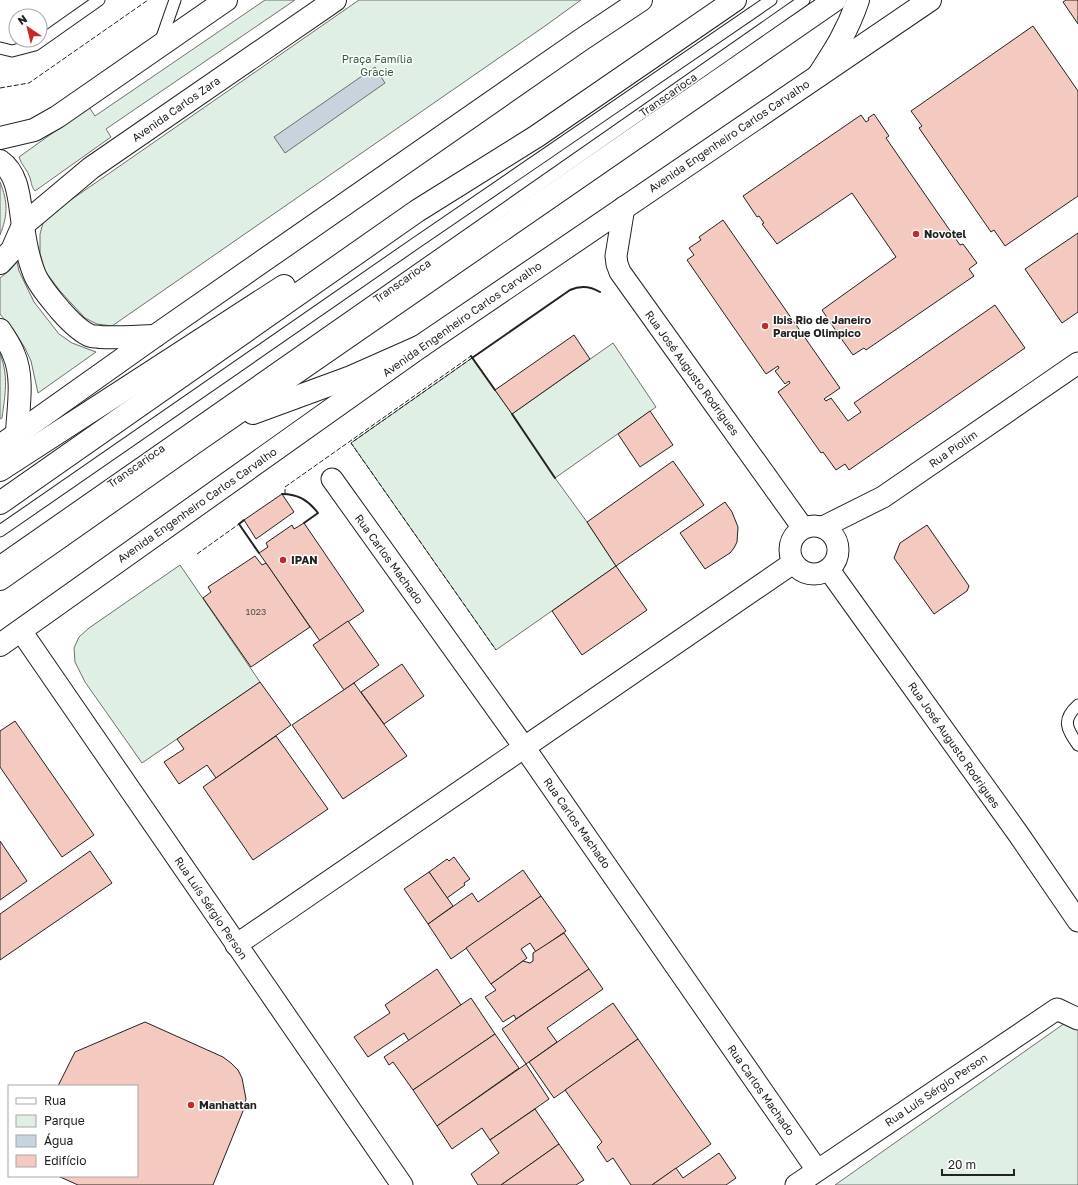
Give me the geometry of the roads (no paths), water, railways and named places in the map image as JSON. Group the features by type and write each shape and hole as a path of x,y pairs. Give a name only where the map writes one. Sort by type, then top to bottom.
{"main road":[{"path":"0,138 34,130 57,117 226,0"},
{"name":"Avenida Carlos Zara","path":"23,225 91,168 335,0"},
{"path":"581,40 623,0"},
{"path":"9,440 155,336 581,40 641,0"},
{"path":"0,502 417,211 536,136 735,0"},
{"path":"0,579 201,438 835,0"},
{"path":"818,76 840,44 858,0"},
{"name":"Avenida Engenheiro Carlos Carvalho","path":"0,645 421,346 930,0"},
{"path":"0,161 6,165 15,182 20,200 29,258 35,274 50,298 64,315 90,336 110,338 155,336"},
{"path":"0,470 375,228 417,211"},
{"path":"0,263 12,250 23,225"},
{"path":"0,330 11,347 18,366 20,384 9,440"},
{"path":"201,438 256,411 351,377 421,346"}],"street":[{"name":"Rua José Augusto Rodrigues","path":"624,207 616,256 620,272 813,527"},
{"name":"Rua Piolim","path":"813,527 883,498 1078,363"},
{"name":"Rua Carlos Machado","path":"332,479 524,747 817,1170"},
{"path":"813,527 831,532 837,540 839,549 838,558 829,570 817,575 808,574 799,570 793,563 790,554 791,543 795,534 813,527"},
{"path":"236,945 793,563"},
{"name":"Rua José Augusto Rodrigues","path":"829,570 1014,828 1078,921"},
{"name":"Rua Luís Sérgio Person","path":"21,631 402,1185"},
{"name":"Rua Luís Sérgio Person","path":"796,1185 1057,1009 1078,1019"}],"lane":[{"path":"0,48 12,51 35,45 99,0"},
{"path":"159,46 175,0"},
{"name":"Transcarioca","path":"0,531 413,245 771,0"},
{"name":"Transcarioca","path":"0,561 804,0"},
{"path":"1078,705 1073,709 1068,717 1067,725 1069,733 1078,745"}],"water":[{"path":"375,67 385,83 285,153 274,137"}],"place":[{"name":"Novotel","path":"916,234"},
{"name":"Ibis Rio de Janeiro Parque Olimpico","path":"765,326"},
{"name":"IPAN","path":"283,560"},
{"name":"Manhattan","path":"191,1105"}],"park label":[{"name":"Praça Família Gracie","path":"377,65"}]}
